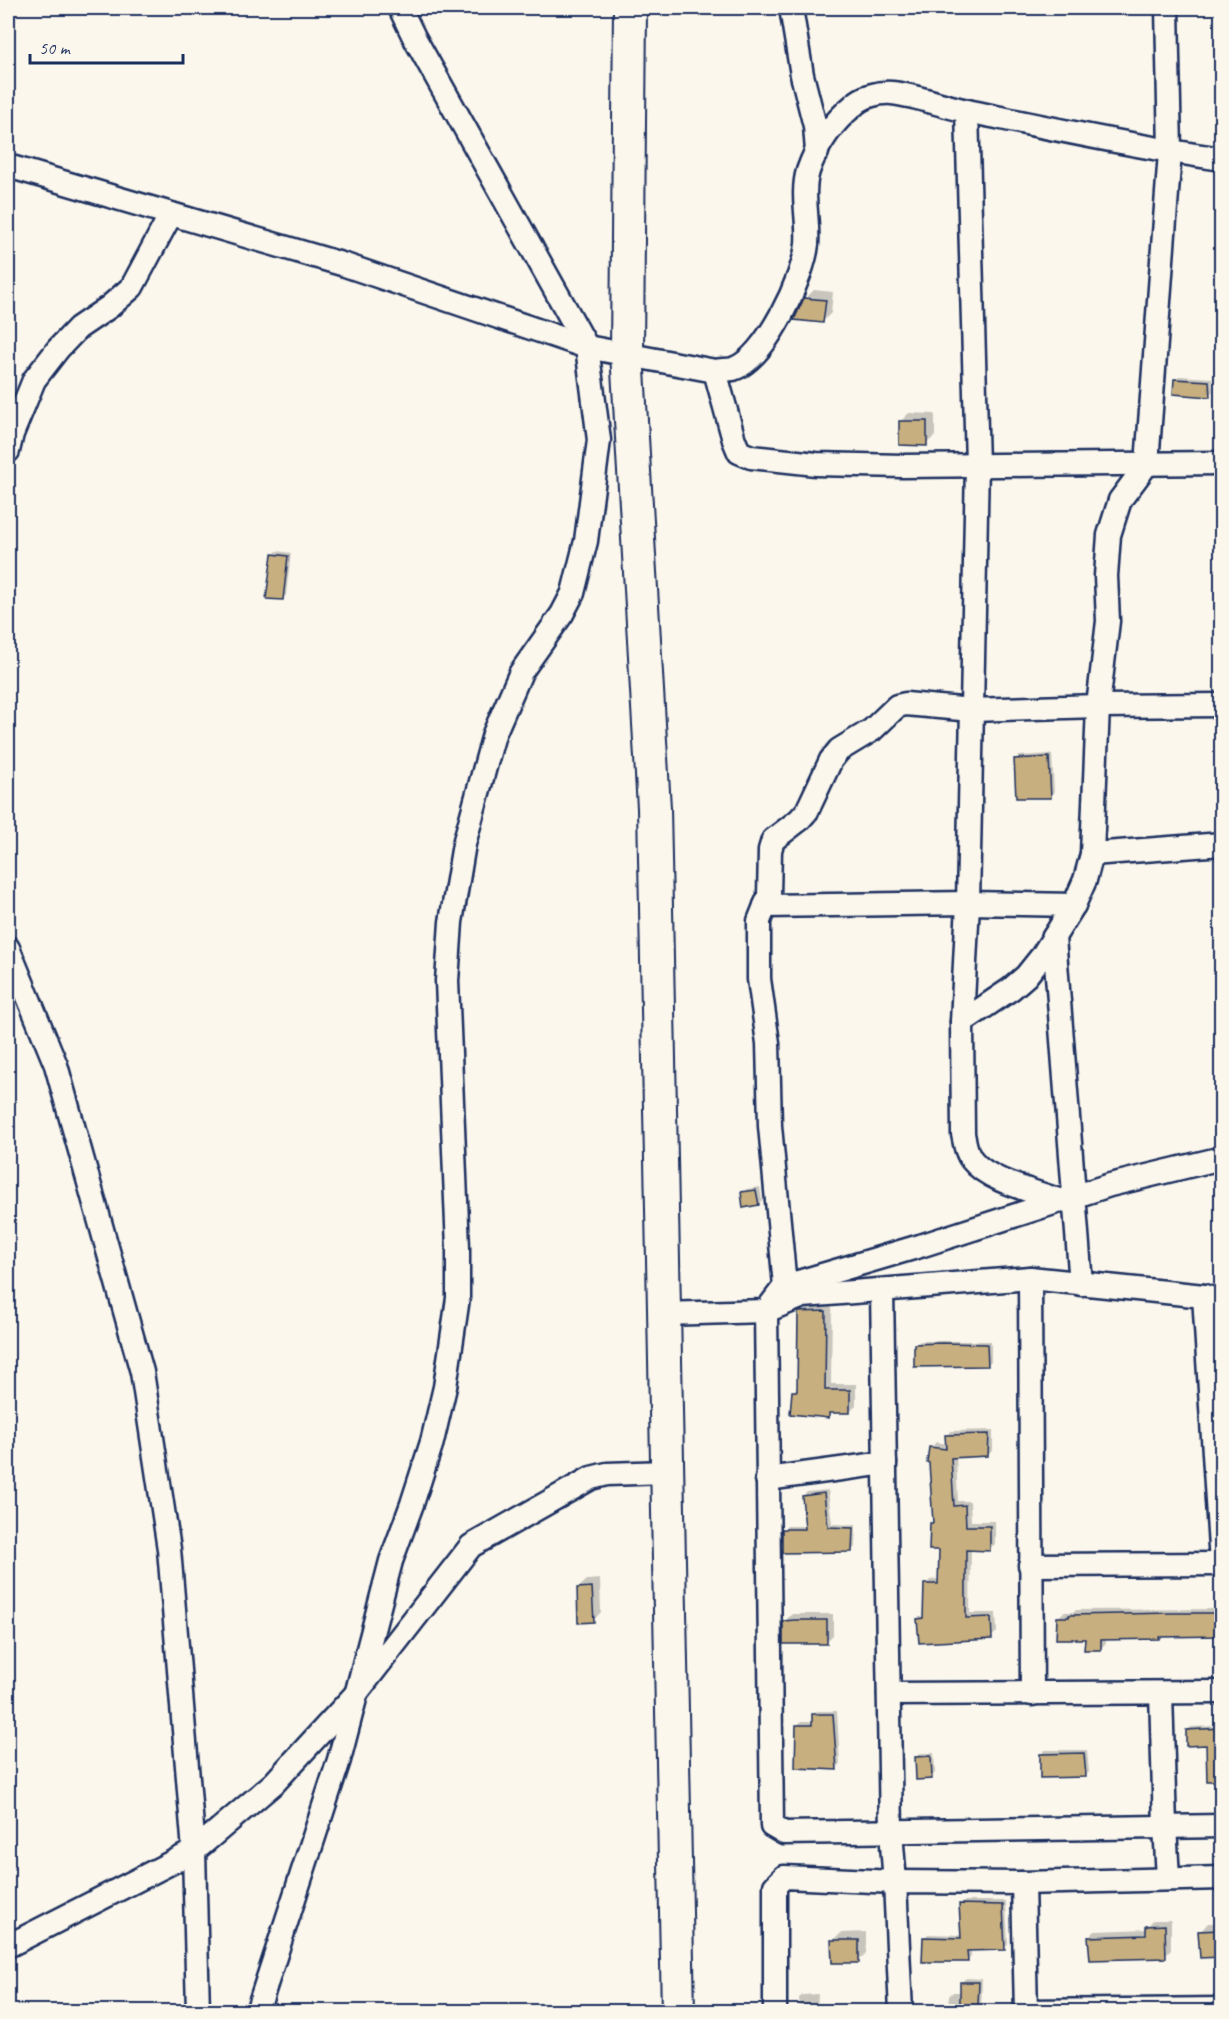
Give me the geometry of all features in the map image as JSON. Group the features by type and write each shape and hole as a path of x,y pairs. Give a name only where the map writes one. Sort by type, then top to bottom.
{"main road":[{"path":"630,8 627,353 654,808 678,2012"}],"street":[{"path":"257,2012 339,1760 391,1561 432,1442 445,1387 458,1298 447,981 451,922 462,855 494,734 521,672 562,614 573,593 586,542 598,440 587,347 420,48 400,8"},
{"path":"791,8 802,75 815,126 817,152"},
{"path":"962,1022 1011,989 1026,976 1042,956 1074,905 1092,854 1098,706 1108,621 1106,576 1108,535 1120,500 1147,464 1170,152 1167,8"},
{"path":"8,166 345,265 587,347 715,371 734,369 750,359 789,303 807,246 808,217 805,194 808,172 834,123 856,102 875,94 892,93 967,111 1170,152 1221,159"},
{"path":"967,111 977,464 968,903 962,1022 963,1134 966,1151 971,1160 986,1173 1068,1198"},
{"path":"8,451 12,434 34,380 78,328 109,307 132,287 171,214"},
{"path":"715,371 736,446 739,452 751,458 826,464 903,466 1221,463"},
{"path":"785,1286 770,1126 768,1043 759,979 759,921 769,896 770,850 773,840 807,811 831,760 839,750 872,730 897,706 906,704 972,710 1221,705"},
{"path":"1092,854 1221,844"},
{"path":"765,906 968,903 1074,905"},
{"path":"1054,937 1068,1198 1081,1284"},
{"path":"8,948 56,1065 142,1372 169,1549 194,1851 198,2012"},
{"path":"1221,1158 1110,1185 920,1246 785,1286 766,1311 772,1826 784,1833 1221,1826"},
{"path":"663,1314 766,1311 803,1296 1030,1278 1212,1299 1221,1564 1030,1565"},
{"path":"1030,1278 1032,1694"},
{"path":"882,1290 891,1832 901,2012"},
{"path":"767,1479 885,1464"},
{"path":"8,1946 194,1851 274,1783 356,1695 471,1546 591,1478 607,1474 666,1472"},
{"path":"889,1694 1221,1692"},
{"path":"1161,1693 1164,1826 1168,1878"},
{"path":"775,2012 775,1886 784,1877 895,1882 1023,1883 1221,1878"},
{"path":"1023,1883 1026,2011 1212,2010"}],"building":[{"path":"804,298 826,300 823,323 794,320"},
{"path":"1174,379 1209,381 1210,397 1173,394"},
{"path":"899,421 927,421 927,446 899,445"},
{"path":"272,554 288,556 283,600 266,599"},
{"path":"1049,757 1051,798 1016,798 1014,759"},
{"path":"756,1190 759,1205 743,1208 741,1192"},
{"path":"826,1311 825,1390 850,1390 850,1413 829,1413 829,1418 790,1414 792,1391 797,1391 798,1312"},
{"path":"914,1344 987,1344 988,1366 914,1367"},
{"path":"989,1434 988,1456 951,1458 954,1506 965,1505 966,1526 990,1526 990,1551 966,1550 966,1618 991,1617 992,1639 919,1643 917,1619 923,1618 924,1584 938,1584 939,1550 929,1550 930,1523 933,1523 929,1463 927,1462 929,1447 946,1449 945,1435"},
{"path":"824,1493 828,1527 853,1528 852,1552 782,1553 782,1529 805,1529 802,1496"},
{"path":"592,1587 594,1622 578,1623 577,1588"},
{"path":"1220,1613 1221,1636 1101,1640 1101,1650 1084,1650 1085,1639 1056,1639 1057,1617"},
{"path":"827,1620 827,1644 783,1644 783,1621"},
{"path":"812,1714 833,1714 837,1770 795,1768 796,1725 812,1725"},
{"path":"1221,1728 1221,1781 1207,1781 1206,1745 1186,1746 1186,1730"},
{"path":"1084,1753 1086,1777 1040,1778 1040,1754"},
{"path":"931,1756 932,1779 916,1780 915,1757"},
{"path":"959,1904 1003,1905 1005,1950 967,1951 968,1962 922,1962 923,1937 961,1938"},
{"path":"1165,1925 1166,1958 1090,1960 1088,1937 1146,1935 1146,1926"},
{"path":"1221,1930 1221,1957 1200,1958 1198,1931"},
{"path":"831,1940 859,1940 859,1963 832,1963"},
{"path":"960,1982 979,1982 978,2006 960,2006"}]}
